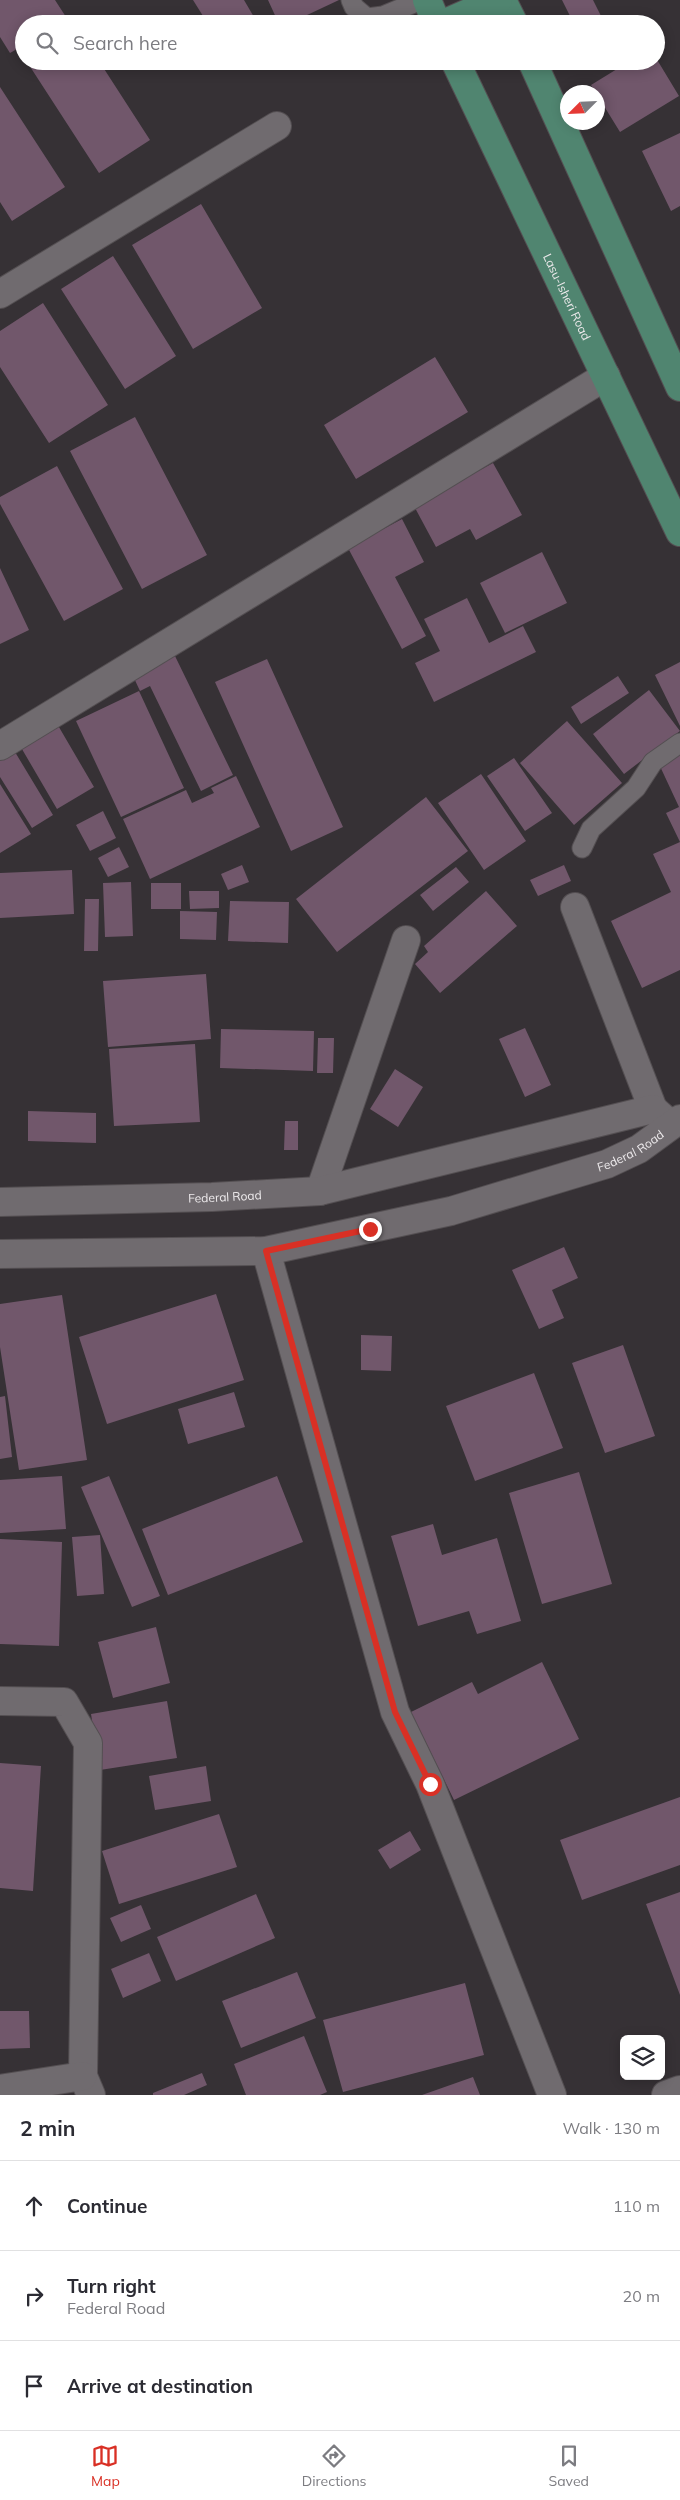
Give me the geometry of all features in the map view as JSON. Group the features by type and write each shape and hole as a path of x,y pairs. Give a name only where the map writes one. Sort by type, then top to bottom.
{"main road":[{"path":"427,0 433,15"},
{"path":"464,15 500,0 509,15"},
{"name":"Lasu-Isheri Road","path":"459,70 680,532"},
{"path":"536,70 680,387"}],"street":[{"path":"0,294 277,126"},
{"path":"0,746 606,376"},
{"path":"575,907 668,1117"},
{"path":"320,1191 406,940"},
{"name":"Federal Road","path":"0,1202 212,1197 320,1191 668,1117"},
{"name":"Federal Road","path":"0,1254 266,1251 451,1211 607,1164 639,1149 668,1117"},
{"path":"266,1251 395,1712 430,1784 552,2095"},
{"path":"0,1701 64,1702 88,1743 87,2086 0,2089"},
{"path":"666,2095 680,2090"}],"lane":[{"path":"351,0 354,7 363,15"},
{"path":"385,15 421,0"},
{"path":"582,848 591,829 636,788 653,762 680,743"}],"building":[{"path":"0,0 55,0 65,15 15,15 15,50 10,53 0,37"},
{"path":"193,0 244,0 253,15 202,15"},
{"path":"268,0 339,0 307,15 275,15"},
{"path":"562,0 593,0 600,15 570,15"},
{"path":"32,70 105,70 150,140 99,173"},
{"path":"615,70 663,70 679,96 620,132 605,108 605,85 591,85"},
{"path":"0,87 65,187 12,221 0,202"},
{"path":"680,133 680,206 671,211 642,151"},
{"path":"201,204 262,308 193,349 132,245"},
{"path":"113,256 176,356 125,389 61,289"},
{"path":"43,303 108,405 49,443 0,367 0,331"},
{"path":"435,357 468,412 356,479 324,425"},
{"path":"135,417 207,555 142,589 70,451"},
{"path":"493,463 522,515 476,540 470,529 436,547 414,506"},
{"path":"57,466 123,589 64,621 0,504 0,497"},
{"path":"402,519 424,562 395,577 426,636 402,649 348,548"},
{"path":"542,552 567,603 505,633 480,583"},
{"path":"0,568 29,630 0,644"},
{"path":"467,598 489,643 523,626 536,652 434,702 415,663 440,651 424,619"},
{"path":"175,656 233,775 201,791 150,686 140,691 133,676"},
{"path":"267,659 343,827 291,851 215,682"},
{"path":"680,662 680,726 655,675"},
{"path":"618,676 629,693 581,724 571,707"},
{"path":"649,690 680,731 624,774 593,734"},
{"path":"139,691 184,788 121,817 76,721"},
{"path":"567,721 622,783 574,825 520,763"},
{"path":"56,722 94,787 57,809 19,744"},
{"path":"680,751 680,842 666,813 679,807 658,762"},
{"path":"15,752 53,815 32,828 0,777 0,761"},
{"path":"514,758 552,813 525,831 487,776"},
{"path":"481,774 526,841 484,870 438,803"},
{"path":"236,776 260,827 150,879 123,819 186,790 192,803 214,793 211,788"},
{"path":"0,784 31,834 0,853"},
{"path":"426,797 468,851 337,952 296,899"},
{"path":"103,811 116,838 90,851 76,825"},
{"path":"680,842 680,970 642,988 611,921 671,892 653,854"},
{"path":"119,847 129,867 108,877 98,858"},
{"path":"242,865 249,882 228,890 221,874"},
{"path":"564,865 571,881 538,896 530,880"},
{"path":"456,867 469,882 433,911 420,895"},
{"path":"72,870 74,914 0,918 0,873"},
{"path":"131,882 133,936 105,937 103,883"},
{"path":"151,883 181,883 181,909 151,909"},
{"path":"189,891 219,891 219,908 190,909"},
{"path":"486,891 517,926 440,993 415,964 428,952 424,946"},
{"path":"85,899 99,899 98,951 84,951"},
{"path":"230,901 289,902 288,943 228,941"},
{"path":"180,911 217,912 216,940 180,939"},
{"path":"206,974 211,1039 108,1047 103,981"},
{"path":"525,1028 551,1085 525,1097 499,1039"},
{"path":"221,1029 314,1031 313,1071 220,1068"},
{"path":"318,1038 334,1038 333,1073 317,1073"},
{"path":"195,1044 200,1122 114,1126 109,1049"},
{"path":"395,1069 423,1087 398,1127 370,1109"},
{"path":"28,1111 96,1113 96,1143 28,1141"},
{"path":"285,1121 298,1121 298,1150 284,1150"},
{"path":"564,1247 578,1278 552,1290 564,1318 539,1329 512,1270"},
{"path":"216,1294 244,1380 107,1424 79,1337"},
{"path":"62,1295 87,1460 19,1470 0,1347 0,1304"},
{"path":"361,1335 392,1336 391,1371 361,1370"},
{"path":"623,1345 655,1436 605,1453 572,1363"},
{"path":"534,1373 563,1448 475,1481 446,1406"},
{"path":"234,1392 245,1427 188,1444 178,1409"},
{"path":"5,1396 12,1457 0,1459 0,1397"},
{"path":"579,1472 612,1584 542,1604 509,1493"},
{"path":"62,1476 66,1529 0,1533 0,1480"},
{"path":"109,1476 160,1596 132,1607 81,1487"},
{"path":"277,1476 303,1542 168,1595 142,1529"},
{"path":"433,1524 442,1555 497,1538 521,1621 477,1634 469,1611 418,1626 391,1536"},
{"path":"100,1535 104,1594 77,1596 72,1537"},
{"path":"0,1539 62,1542 59,1646 0,1644"},
{"path":"156,1627 170,1683 113,1698 98,1642"},
{"path":"542,1662 579,1739 454,1800 411,1712 472,1682 478,1694"},
{"path":"167,1701 177,1758 100,1770 91,1714"},
{"path":"0,1763 41,1766 33,1891 0,1888"},
{"path":"206,1766 211,1801 155,1810 149,1776"},
{"path":"680,1797 680,1865 582,1900 560,1840"},
{"path":"219,1814 237,1867 119,1904 102,1851"},
{"path":"410,1831 421,1850 390,1869 378,1850"},
{"path":"680,1892 680,1995 646,1904"},
{"path":"256,1894 275,1938 176,1981 157,1937"},
{"path":"141,1905 151,1929 121,1942 110,1918"},
{"path":"149,1953 161,1981 123,1998 111,1969"},
{"path":"297,1972 316,2018 241,2048 222,2001"},
{"path":"465,1983 484,2055 343,2092 323,2020"},
{"path":"0,2011 29,2011 30,2048 0,2049"},
{"path":"304,2036 327,2092 320,2095 246,2095 234,2064"},
{"path":"202,2073 207,2085 184,2095 153,2095 153,2093"},
{"path":"473,2077 480,2095 422,2095"}],"route":[{"path":"370,1229 266,1251 395,1712 430,1784"}]}
